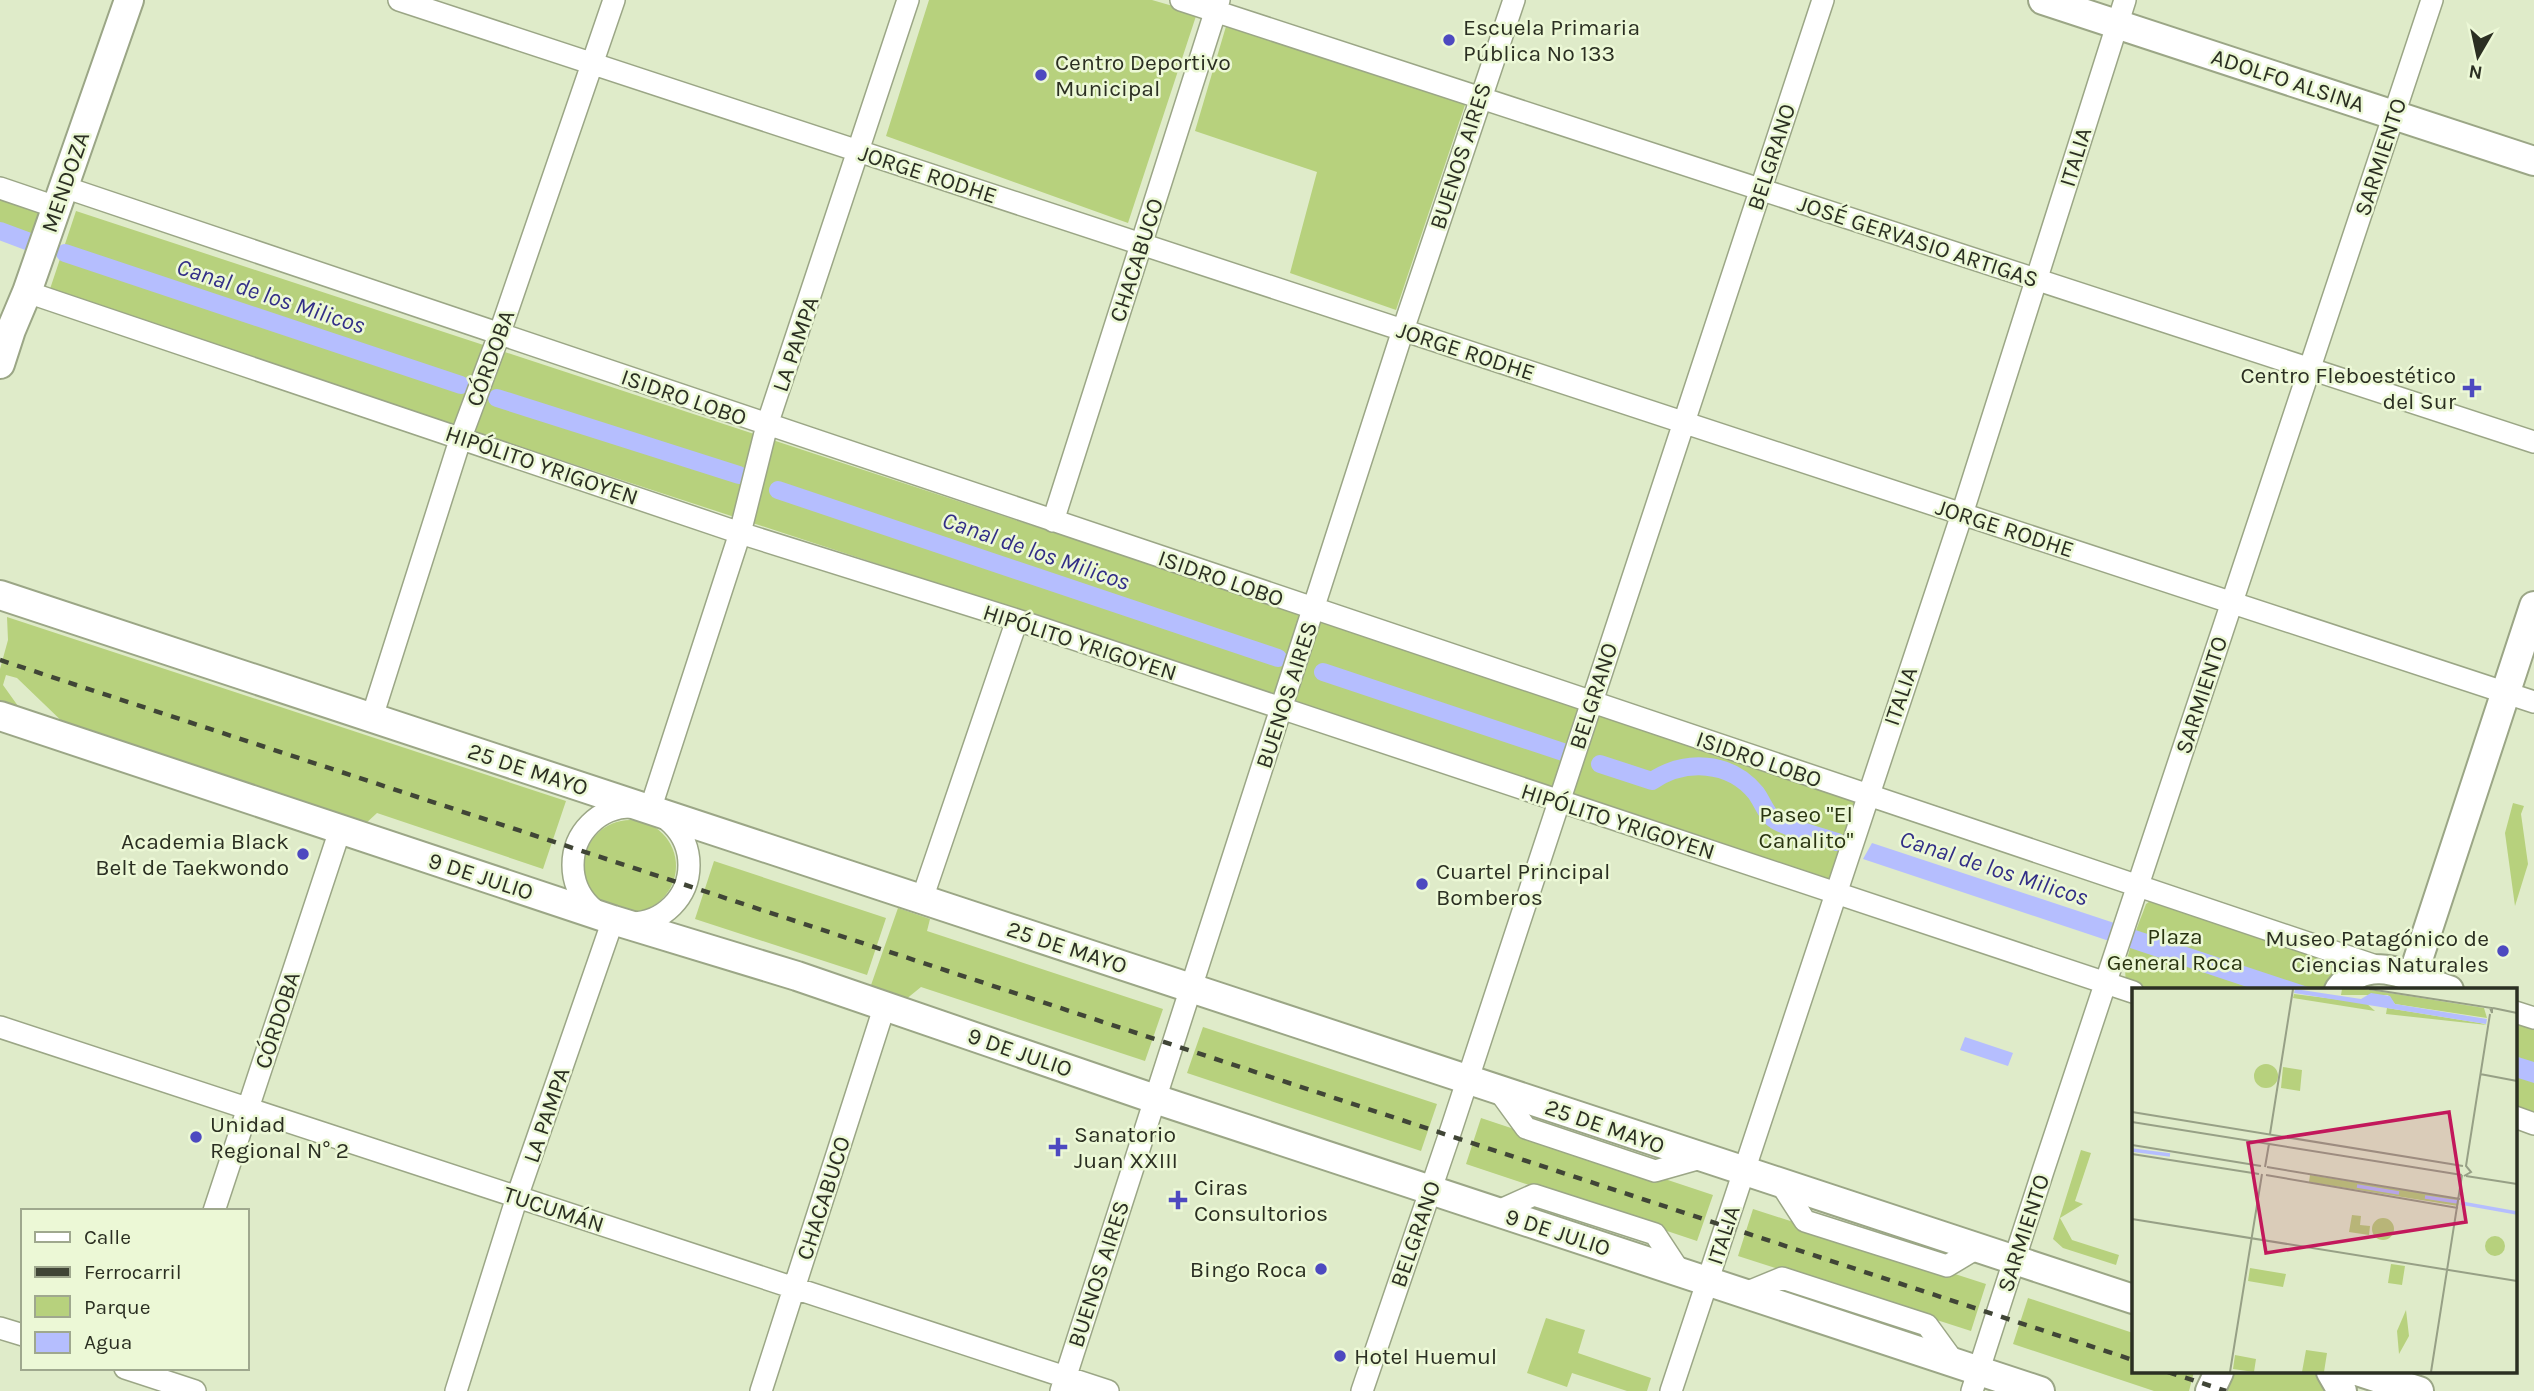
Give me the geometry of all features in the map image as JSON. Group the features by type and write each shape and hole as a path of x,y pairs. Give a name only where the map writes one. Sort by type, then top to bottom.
{"main road":[{"name":"MENDOZA","path":"0,364 5,328 27,292 129,0"},
{"name":"ADOLFO ALSINA","path":"2043,0 2121,12 2394,115 2534,161"},
{"name":"25 DE MAYO","path":"0,595 2132,1299"},
{"path":"2520,697 2534,606"},
{"path":"2341,988 2358,972 2379,967 2429,984 2534,655"},
{"name":"9 DE JULIO","path":"0,716 613,920 885,1005 1155,1099 1708,1281 1968,1375 2040,1391"},
{"path":"2210,1391 2219,1374"},
{"path":"2332,1374 2342,1391"},
{"path":"2366,1374 2418,1391"}],"street":[{"name":"JORGE RODHE","path":"399,0 2520,697"},
{"name":"CÓRDOBA","path":"372,717 461,437 499,335 614,0"},
{"name":"LA PAMPA","path":"650,810 740,533 767,425 908,0"},
{"name":"JOSÉ GERVASIO ARTIGAS","path":"1181,0 1217,6 1479,97 2534,442"},
{"name":"BUENOS AIRES","path":"1063,1384 1403,330 1479,97 1514,0"},
{"name":"BELGRANO","path":"1362,1391 1823,0"},
{"name":"SARMIENTO","path":"1968,1375 2015,1260 2432,0"},
{"name":"CHACABUCO","path":"1053,521 1217,6"},
{"name":"ITALIA","path":"1671,1391 1962,514 2121,12"},
{"name":"ISIDRO LOBO","path":"0,188 60,197 499,335 2379,967"},
{"name":"HIPÓLITO YRIGOYEN","path":"27,292 740,533 1017,620 2132,992"},
{"path":"922,899 1017,620"},
{"path":"627,807 650,810 662,815 681,834 690,859 686,884 673,906 651,919 638,922 613,920 591,907 583,897 574,874 576,848 587,828 605,813 627,807"},
{"name":"CÓRDOBA","path":"215,1209 340,830"},
{"name":"LA PAMPA","path":"456,1391 517,1197 613,920"},
{"name":"CHACABUCO","path":"761,1391 885,1005"},
{"path":"2516,1012 2534,1018"},
{"name":"TUCUMÁN","path":"0,1027 794,1288 1063,1384 1108,1391"},
{"path":"2516,1117 2534,1124"},
{"path":"0,1328 21,1334"},
{"path":"131,1370 195,1391"}],"green space":[{"name":"Centro Deportivo Municipal","path":"929,0 1152,0 1197,13 1128,223 886,136"},
{"path":"1227,23 1466,102 1396,310 1290,273 1317,172 1195,131"},
{"path":"0,196 41,210 28,248 0,238"},
{"name":"Paseo \"El Canalito\"","path":"76,211 1867,800 1833,884 1042,618 49,292"},
{"path":"7,617 566,801 543,869 377,813 364,825 70,729 17,678 6,675 3,685 23,713 0,705 0,669 8,640"},
{"path":"2513,803 2524,806 2521,814 2528,864 2515,906 2505,833"},
{"path":"630,820 648,823 663,833 673,848 676,866 673,884 663,899 648,909 630,912 612,909 597,899 587,884 584,866 587,848 597,833 612,823"},
{"path":"714,861 886,918 867,975 695,919"},
{"name":"Plaza General Roca","path":"2153,899 2352,964 2334,988 2137,988 2129,985 2125,970 2146,904"},
{"path":"898,908 930,919 927,931 1163,1009 1145,1061 921,987 905,1000 870,988"},
{"path":"2516,1020 2534,1026 2534,1118 2516,1112"},
{"path":"1203,1027 1437,1104 1421,1151 1187,1073"},
{"path":"1481,1118 1713,1195 1697,1241 1466,1164"},
{"path":"2081,1150 2091,1153 2075,1201 2083,1204 2060,1218 2072,1240 2119,1255 2116,1265 2063,1248 2053,1239"},
{"path":"1753,1209 1986,1284 1971,1331 1738,1256"},
{"path":"2028,1298 2132,1333 2132,1374 2193,1374 2189,1391 2154,1391 2013,1344"},
{"path":"1546,1318 1585,1330 1578,1353 1651,1378 1647,1391 1627,1391 1572,1373 1567,1387 1527,1373"},
{"path":"2231,1374 2319,1374 2334,1391 2223,1391"}],"water":[{"path":"1872,843 2311,988 2250,988 1863,859"},
{"path":"1965,1037 2013,1053 2008,1066 1960,1050"},
{"path":"2516,1056 2534,1062 2534,1083 2516,1077"}],"waterway":[{"name":"Canal de los Milicos","path":"0,231 27,241"},
{"name":"Canal de los Milicos","path":"65,253 461,385"},
{"name":"Canal de los Milicos","path":"497,398 739,475"},
{"name":"Canal de los Milicos","path":"778,490 1278,658"},
{"name":"Canal de los Milicos","path":"1323,672 1563,752"},
{"name":"Canal de los Milicos","path":"1600,764 1652,781 1679,769 1720,769 1745,782 1775,820 1837,842"}],"railway":[{"path":"0,660 2132,1360"},
{"path":"2174,1374 2226,1391"}],"place":[{"name":"Escuela Primaria Pública Nº 133","path":"1449,40"},
{"name":"Centro Deportivo Municipal","path":"1041,75"},
{"name":"Centro Fleboestético del Sur","path":"2472,388"},
{"name":"Academia Black Belt de Taekwondo","path":"303,854"},
{"name":"Cuartel Principal Bomberos","path":"1422,884"},
{"name":"Museo Patagónico de Ciencias Naturales","path":"2503,951"},
{"name":"Unidad Regional N° 2","path":"196,1137"},
{"name":"Sanatorio Juan XXIII","path":"1058,1147"},
{"name":"Ciras Consultorios","path":"1178,1200"},
{"name":"Bingo Roca","path":"1321,1269"},
{"name":"Hotel Huemul","path":"1340,1356"}]}
